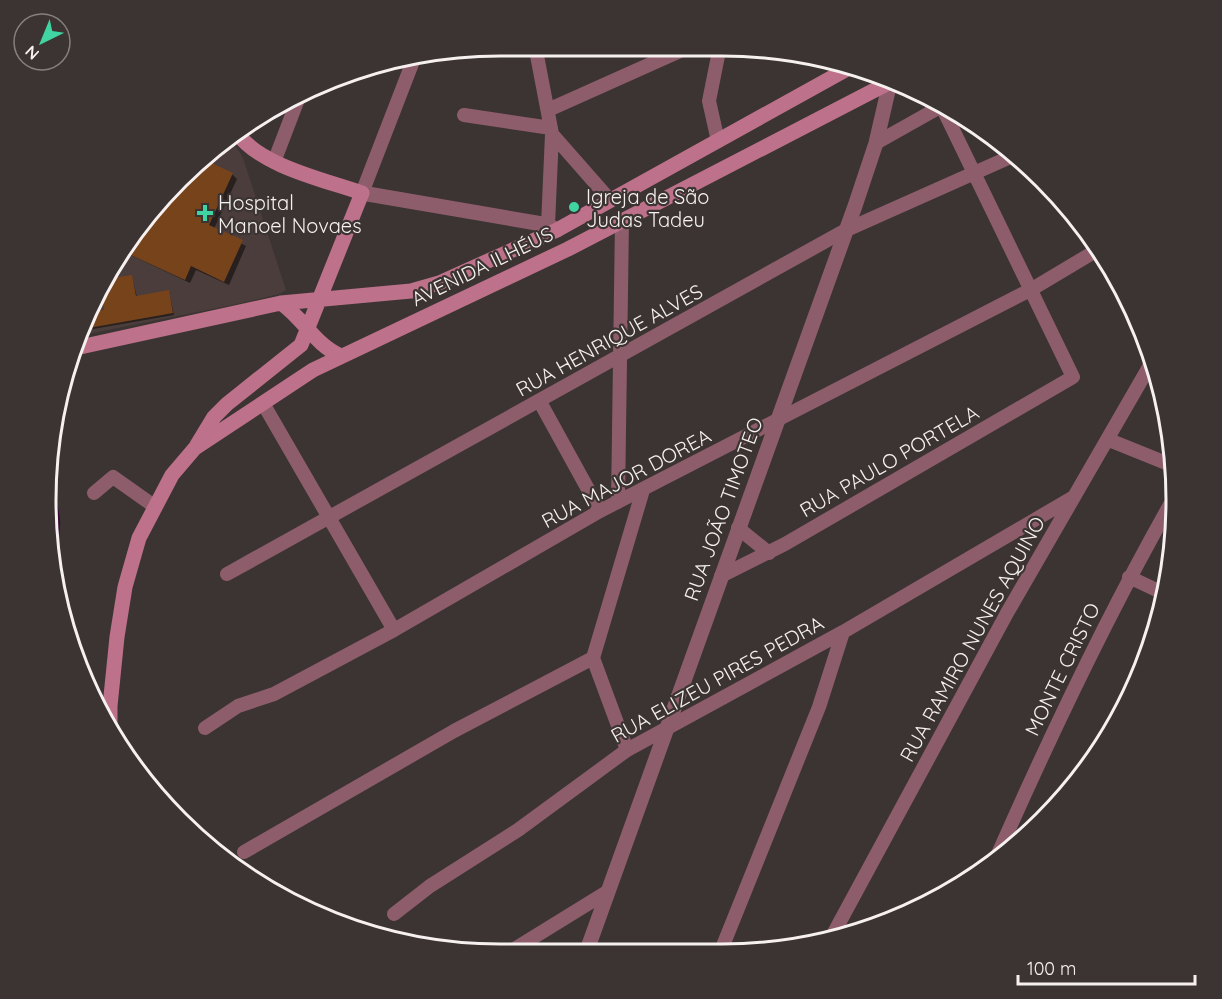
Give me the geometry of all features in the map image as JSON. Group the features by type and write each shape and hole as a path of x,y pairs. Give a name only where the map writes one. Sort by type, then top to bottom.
{"main road":[{"name":"AVENIDA ILHÉUS","path":"110,713 125,587 139,538 154,506 172,474 195,448 214,417 301,345 318,299 426,288 610,200 841,72"},
{"name":"AVENIDA ILHÉUS","path":"195,448 264,405 313,370 622,220 882,85"},
{"path":"83,346 281,303 318,299 362,193 274,162 253,151 241,138"},
{"path":"281,303 297,315 322,346 341,356"}],"street":[{"path":"412,64 362,193 552,227 551,131 537,56"},
{"path":"548,111 669,56"},
{"path":"718,56 709,101 718,141"},
{"name":"RUA JOÃO TIMOTEO","path":"589,944 665,728 778,422 876,143 891,89"},
{"path":"274,162 296,105"},
{"path":"876,143 937,111"},
{"path":"464,115 551,131 610,200"},
{"path":"946,115 1032,290"},
{"name":"RUA HENRIQUE ALVES","path":"227,574 844,231 1007,159"},
{"path":"618,502 618,356 622,220"},
{"name":"RUA MAJOR DOREA","path":"206,728 238,706 274,694 394,630 600,511 778,422 1032,290 1092,253"},
{"name":"RUA PAULO PORTELA","path":"722,576 769,553 1073,377 1032,290"},
{"name":"RUA RAMIRO NUNES AQUINO","path":"837,928 1072,498 1109,440 1147,371"},
{"path":"540,402 600,511"},
{"path":"264,405 394,630"},
{"path":"1109,440 1165,463"},
{"path":"94,493 113,477 154,506"},
{"path":"627,750 593,658 643,490"},
{"name":"RUA ELIZEU PIRES PEDRA","path":"394,914 430,886 518,830 627,750 843,632 1072,498"},
{"name":"MONTE CRISTO","path":"1002,844 1046,745 1129,577 1166,512"},
{"path":"738,528 769,553"},
{"path":"1129,577 1157,590"},
{"path":"723,944 819,707 843,632"},
{"path":"244,852 454,731 593,658"},
{"path":"523,944 607,892"}],"shaded area":[{"name":"Hospital Manoel Novaes","path":"234,143 243,158 286,290 279,294 87,334 115,277 147,229 186,186"}],"building":[{"name":"Hospital Manoel Novaes","path":"211,163 233,173 209,225 243,240 224,282 191,266 185,280 129,254 166,207"},
{"path":"132,275 136,296 169,290 173,313 90,328 97,311 104,310 103,300 115,278"}],"waterway":[{"path":"56,507 57,537"}],"place":[{"name":"Igreja de São Judas Tadeu","path":"574,207"},
{"name":"Hospital Manoel Novaes","path":"205,213"}]}
